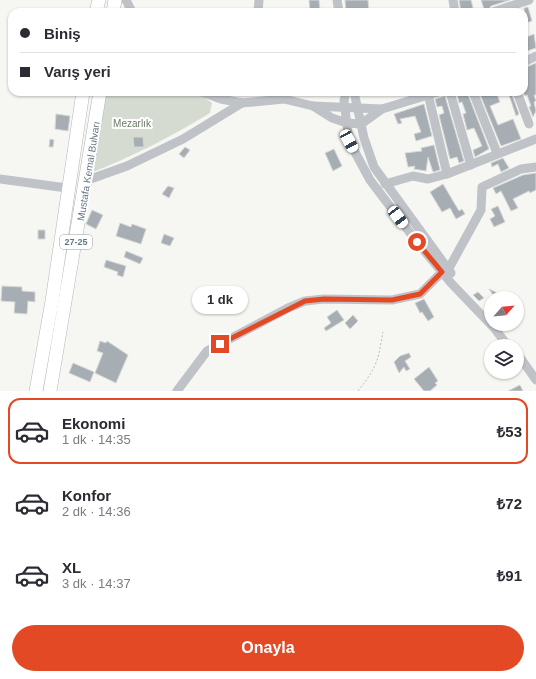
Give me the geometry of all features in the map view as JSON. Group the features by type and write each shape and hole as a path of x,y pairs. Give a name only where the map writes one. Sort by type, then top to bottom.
{"highway":[{"name":"Mustafa Kemal Bulvarı","path":"36,391 52,301 82,96"},
{"name":"Mustafa Kemal Bulvarı","path":"50,391 99,96"}],"street":[{"path":"505,8 529,0"},
{"path":"213,96 242,103 284,99 314,106 382,109"},
{"path":"257,96 258,102"},
{"path":"346,96 345,107 349,141 370,180 502,339"},
{"path":"355,96 361,124 374,168 445,271 484,313"},
{"path":"314,106 332,118 347,123 361,124 382,109 422,96"},
{"path":"428,96 447,174"},
{"path":"451,96 471,165"},
{"path":"475,96 497,153"},
{"path":"518,96 529,124"},
{"path":"85,181 127,166 176,142 242,103"},
{"path":"385,184 413,176 428,179 447,174 497,153 536,139"},
{"path":"177,391 207,350 288,308 305,301 324,299 392,300 420,294 445,271 481,210 482,187 521,169 536,167"},
{"path":"0,179 68,188"},
{"path":"500,331 506,339"},
{"path":"524,363 536,380"},
{"path":"524,368 536,384"}],"path":[{"path":"358,391 371,374 378,361 383,332"}],"green space":[{"name":"Mezarlık","path":"105,96 202,96 212,103 210,113 167,138 93,172"}],"building":[{"path":"309,0 319,0 320,8 310,8"},
{"path":"345,0 368,0 369,8 346,8"},
{"path":"459,0 471,0 473,8 460,8"},
{"path":"481,0 510,0 491,6 490,8 484,8"},
{"path":"528,7 532,21 528,22 528,8 524,8"},
{"path":"534,34 536,48 528,51 528,36"},
{"path":"536,63 536,95 534,95 536,101 534,102 536,111 533,117 529,107 531,106 527,96 528,66"},
{"path":"445,96 464,161 459,163 457,157 450,159 439,115 444,113 442,106 437,107 435,99"},
{"path":"457,96 469,96 489,149 475,157 473,150 482,146 474,128 467,130 463,114 466,113 462,102 459,103"},
{"path":"481,96 498,96 500,102 490,106 498,125 513,119 521,139 501,146"},
{"path":"509,96 512,96 519,114 516,116"},
{"path":"424,104 432,136 416,141 414,134 421,132 415,116 400,119 402,123 398,124 394,114"},
{"path":"56,114 70,116 68,131 55,129"},
{"path":"133,137 143,137 144,147 134,147"},
{"path":"50,139 54,140 53,147 49,147"},
{"path":"434,145 440,170 433,172 428,157 426,171 414,169 415,166 408,167 405,153 422,151 421,148"},
{"path":"185,147 190,150 184,158 179,154"},
{"path":"334,149 342,166 333,171 325,153"},
{"path":"503,158 509,168 501,172 498,164 492,167 491,163"},
{"path":"536,173 536,190 530,193 529,191 513,199 518,208 511,211 501,191 496,194 493,188 523,175"},
{"path":"443,184 459,211 462,209 465,214 456,219 450,208 442,212 430,192"},
{"path":"168,186 174,188 169,198 162,194"},
{"path":"498,206 505,222 494,227 490,219 495,216 491,209"},
{"path":"92,210 103,215 96,229 86,224"},
{"path":"120,223 131,227 132,224 146,229 141,244 116,236"},
{"path":"38,230 45,230 45,239 38,239"},
{"path":"164,234 174,238 170,246 161,243"},
{"path":"126,251 143,258 140,264 124,257"},
{"path":"106,260 126,266 123,277 117,275 118,272 104,267"},
{"path":"2,286 22,287 22,291 35,292 35,302 28,301 27,314 14,313 15,302 1,301"},
{"path":"478,292 484,298 479,301 473,295"},
{"path":"424,299 434,317 428,321 422,312 420,313 415,303"},
{"path":"337,310 344,320 326,331 324,328 331,323 327,317"},
{"path":"353,315 358,321 350,329 345,323"},
{"path":"100,341 106,343 107,341 128,355 116,383 95,373 103,353 97,351"},
{"path":"409,353 411,357 405,361 410,369 406,371 404,367 399,373 394,362 400,356"},
{"path":"73,363 94,372 90,382 69,373"},
{"path":"429,367 438,381 435,383 437,385 430,391 424,391 414,379"},
{"path":"520,385 523,391 508,391"}],"route":[{"path":"220,344 288,308 305,301 324,299 392,300 420,294 442,272 417,242"}]}
